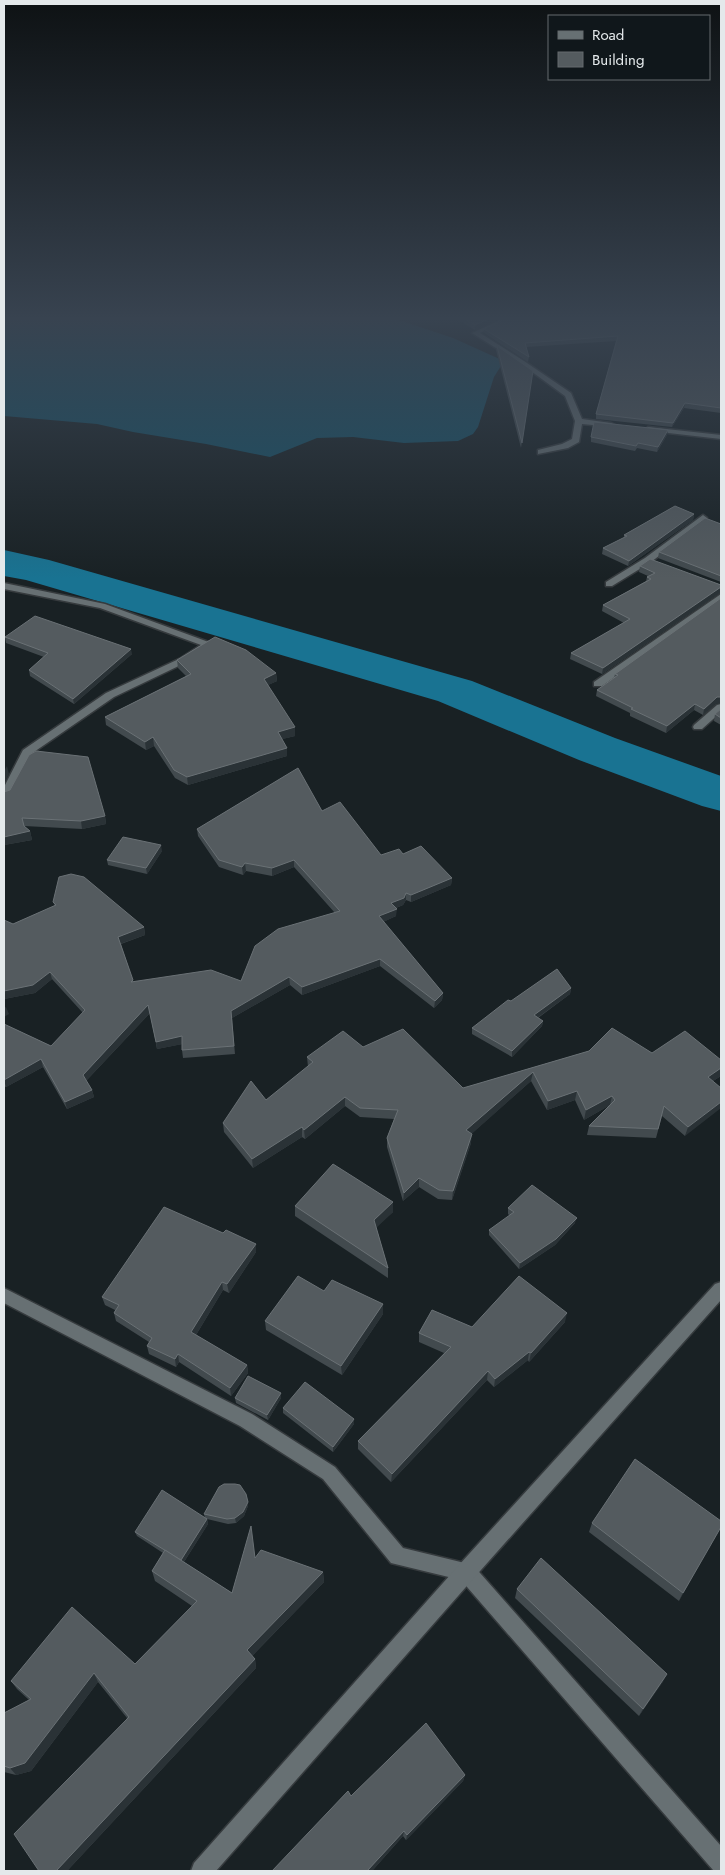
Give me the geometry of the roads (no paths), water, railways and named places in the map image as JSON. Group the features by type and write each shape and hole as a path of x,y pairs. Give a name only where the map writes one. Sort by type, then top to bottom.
{"street":[{"path":"541,452 565,446 576,440 579,421 572,404"},
{"path":"579,421 617,425"},
{"path":"645,429 721,438"},
{"path":"609,584 652,561 703,518"},
{"path":"4,586 102,606 209,644 184,660 110,694 27,752 4,797"},
{"path":"598,684 721,597"},
{"path":"698,727 721,707"},
{"path":"202,1871 466,1572 721,1289"},
{"path":"4,1295 246,1420 329,1473 398,1556 466,1572 721,1862"}],"waterway":[{"path":"4,563 34,569 455,691 597,749 721,794"}]}
